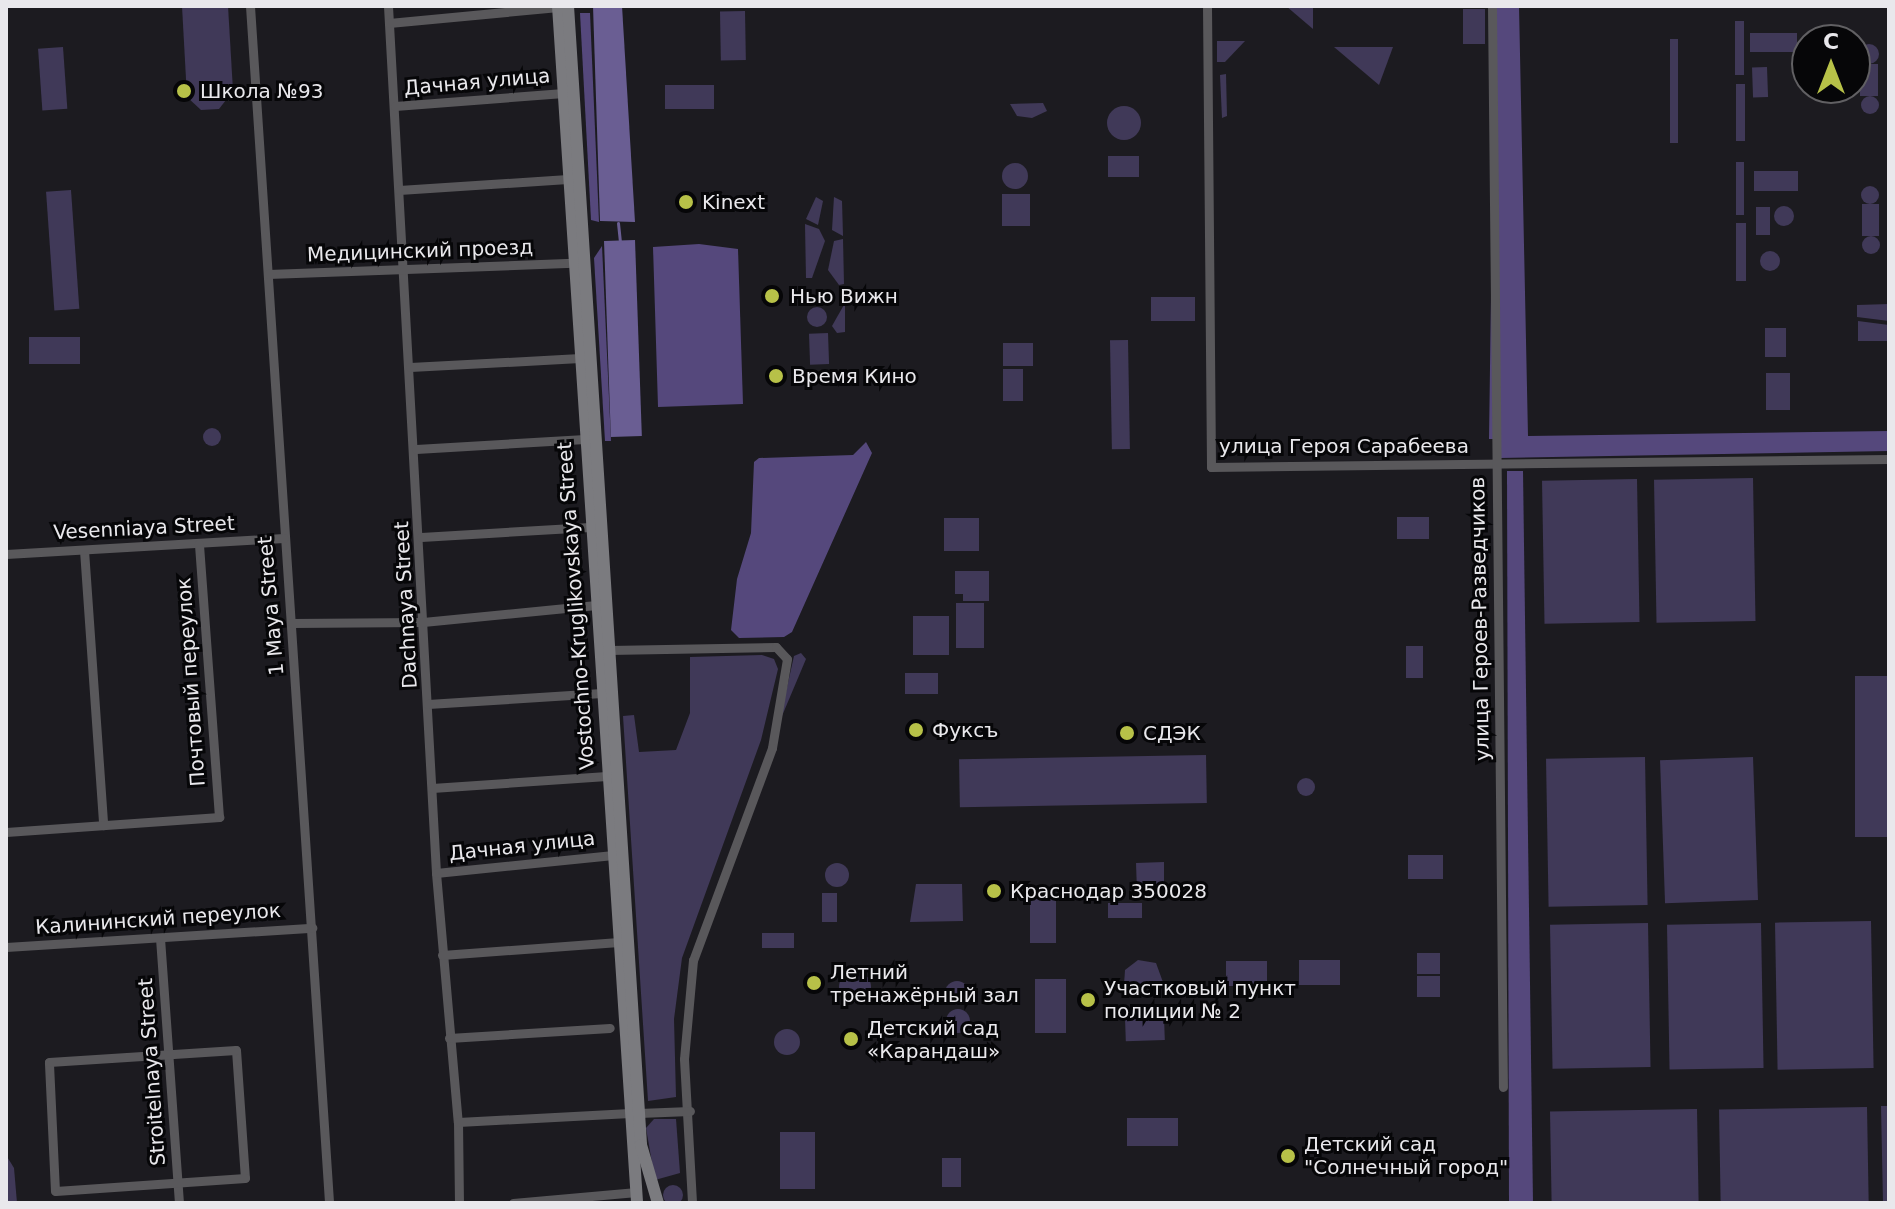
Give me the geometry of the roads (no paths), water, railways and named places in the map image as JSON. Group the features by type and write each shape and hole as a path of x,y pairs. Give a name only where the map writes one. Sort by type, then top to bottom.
{"main road":[{"name":"Vostochno-Kruglikovskaya Street","path":"558,6 607,776 635,1109 637,1198"},
{"path":"568,6 635,1109 644,1164 658,1203"}],"street":[{"name":"1 Maya Street","path":"250,6 329,1203"},
{"name":"Dachnaya Street","path":"388,6 421,537 436,873 458,1122 459,1203"},
{"path":"389,23 558,6"},
{"name":"улица Героя Сарабеева","path":"1207,6 1211,467 1889,459"},
{"name":"улица Героев-Разведчиков","path":"1492,6 1503,1087"},
{"name":"Дачная улица","path":"395,106 563,93"},
{"path":"399,190 568,179"},
{"name":"Медицинский проезд","path":"268,274 573,263"},
{"path":"410,367 580,358"},
{"path":"416,449 585,439"},
{"path":"421,537 590,527"},
{"name":"Vesenniaya Street","path":"6,554 284,538"},
{"name":"Почтовый переулок","path":"103,825 219,817 199,544"},
{"path":"6,832 103,825 84,550"},
{"path":"292,623 423,622 596,605"},
{"path":"609,650 776,647 787,659 761,785 693,960 685,1016 692,1203"},
{"path":"428,704 602,693"},
{"path":"432,788 607,776"},
{"name":"Дачная улица","path":"436,873 613,855"},
{"name":"Калининский переулок","path":"6,947 312,928"},
{"name":"Stroitelnaya Street","path":"160,938 179,1203"},
{"path":"442,955 619,942"},
{"path":"449,1038 610,1028"},
{"path":"236,1050 245,1178 178,1183 55,1191 49,1062 236,1050"},
{"path":"458,1122 635,1109 690,1111"},
{"path":"513,1203 637,1198"}],"waterway":[{"path":"618,223 620,241"}],"place":[{"name":"Школа №93","path":"184,91"},
{"name":"Kinext","path":"686,202"},
{"name":"Нью Вижн","path":"772,296"},
{"name":"Время Кино","path":"776,376"},
{"name":"Фуксъ","path":"916,730"},
{"name":"СДЭК","path":"1127,733"},
{"name":"Краснодар 350028","path":"994,891"},
{"name":"Летний тренажёрный зал","path":"814,983"},
{"name":"Участковый пункт полиции № 2","path":"1088,1000"},
{"name":"Детский сад «Карандаш»","path":"851,1039"},
{"name":"Детский сад \"Солнечный город\"","path":"1288,1156"}]}
